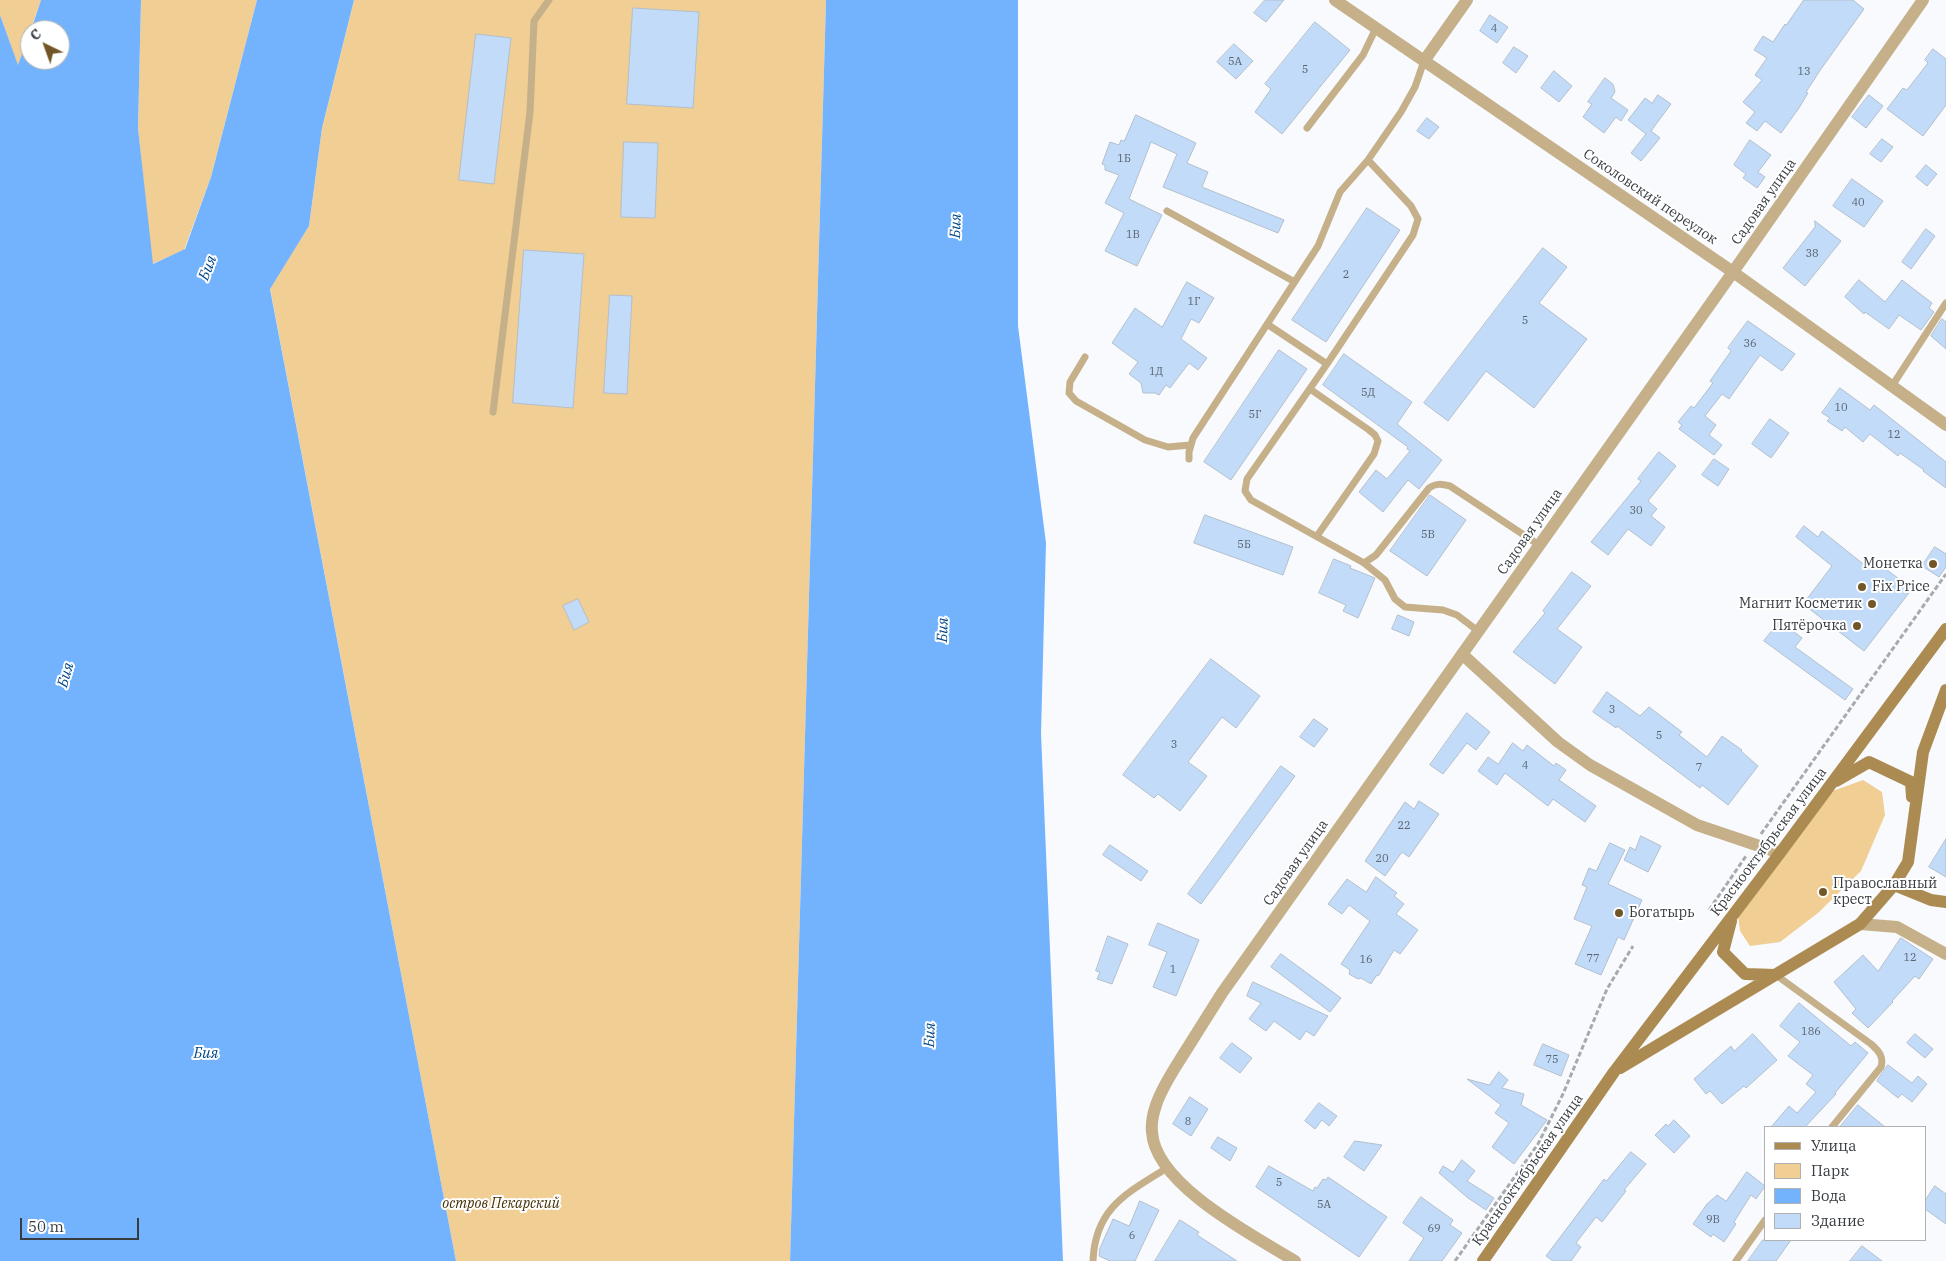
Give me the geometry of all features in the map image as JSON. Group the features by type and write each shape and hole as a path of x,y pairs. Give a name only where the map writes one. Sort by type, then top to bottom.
{"main road":[{"name":"Краснооктябрьская улица","path":"1483,1261 1614,1072 1946,629"},
{"name":"Краснооктябрьская улица","path":"1614,1072 1860,924 1894,884 1908,862 1923,752 1946,690"},
{"path":"1832,783 1869,762 1911,782 1915,817"},
{"path":"1894,884 1932,900 1946,902"},
{"path":"1732,916 1723,952 1745,974 1776,975"}],"street":[{"name":"Соколовский переулок","path":"1335,0 1733,272 1946,424"},
{"path":"1424,61 1467,0"},
{"name":"Садовая улица","path":"1295,1261 1204,1203 1167,1168 1156,1149 1152,1133 1152,1121 1156,1105 1165,1084 1222,993 1733,272 1923,0"},
{"path":"1462,654 1558,742 1584,761 1696,825 1780,853"},
{"path":"1860,924 1897,927 1946,954"}],"lane":[{"path":"493,412 530,112 534,21 549,0"},
{"path":"1306,128 1364,55 1376,28"},
{"path":"1189,460 1190,445 1193,438 1293,281 1318,246 1340,192 1368,160 1401,112 1415,87 1424,61"},
{"path":"1368,160 1410,206 1418,219 1413,235 1310,390 1247,479 1245,491 1251,500 1364,563 1385,580 1395,599 1405,607 1443,610 1457,615 1478,631"},
{"path":"1167,210 1293,281"},
{"path":"1892,386 1946,303"},
{"path":"1267,324 1327,364"},
{"path":"1085,357 1070,382 1069,393 1076,401 1145,440 1168,447 1190,445"},
{"path":"1310,390 1369,430 1378,441 1374,454 1317,536"},
{"path":"1364,563 1376,555 1421,496 1429,488 1437,484 1450,486 1539,545"},
{"path":"1776,975 1871,1044 1881,1055 1883,1061 1881,1067 1833,1126"},
{"path":"1093,1261 1096,1240 1101,1224 1108,1212 1127,1193 1167,1168"},
{"path":"1736,1261 1764,1221"}],"path":[{"path":"1709,910 1946,574"},
{"path":"1455,1261 1538,1144 1563,1094 1607,989 1633,946"}],"green space":[{"path":"0,0 41,0 34,20 20,20 20,60 18,66 0,15"},
{"path":"141,0 257,0 211,177 184,250 152,264 138,128"},
{"name":"остров Пекарский","path":"354,0 826,0 790,1261 456,1261 270,288 309,226 322,128"},
{"path":"1863,780 1882,792 1885,815 1861,871 1818,913 1780,942 1750,946 1740,931 1738,915 1830,792"}],"water":[{"name":"Бия","path":"41,0 141,0 138,128 153,264 185,249 211,177 257,0 354,0 322,128 309,226 270,289 456,1261 0,1261 0,15 18,65 20,60 20,70 70,70 70,20 34,20"},
{"name":"Бия","path":"826,0 1018,0 1018,326 1046,543 1041,733 1063,1261 790,1261"}],"building":[{"path":"1265,0 1284,0 1266,22 1254,13"},
{"path":"1804,0 1853,0 1864,9 1821,69 1806,92 1808,93 1799,108 1781,133 1765,121 1757,131 1746,123 1755,112 1743,102 1762,80 1755,75 1767,58 1754,50 1763,36 1773,42"},
{"path":"633,8 699,12 693,108 627,104"},
{"path":"1490,15 1508,27 1497,43 1480,31"},
{"path":"1315,22 1350,50 1282,134 1255,112 1271,89 1265,84"},
{"path":"476,34 511,38 494,184 459,180"},
{"path":"1234,44 1253,61 1236,79 1217,62"},
{"path":"1514,47 1528,56 1516,73 1503,63"},
{"path":"1933,49 1946,59 1946,105 1923,136 1887,109 1903,88 1907,90 1928,63 1925,60"},
{"path":"1554,71 1572,86 1559,102 1541,88"},
{"path":"1605,78 1613,84 1615,92 1611,98 1628,110 1621,121 1616,117 1604,133 1583,117 1592,104 1588,102"},
{"path":"1658,95 1671,104 1651,131 1660,138 1641,161 1631,153 1646,134 1628,120 1645,98 1652,103"},
{"path":"1869,95 1883,106 1866,128 1852,117"},
{"path":"1136,115 1196,143 1187,163 1208,172 1202,187 1284,220 1278,233 1163,187 1177,154 1151,142 1129,199 1162,215 1137,266 1105,251 1124,213 1105,203 1119,175 1105,170 1105,165 1102,164 1110,142 1119,145 1121,140 1124,141"},
{"path":"1427,118 1439,127 1429,139 1417,131"},
{"path":"1882,139 1893,147 1881,162 1870,154"},
{"path":"1750,140 1771,155 1758,172 1765,177 1757,188 1743,178 1746,174 1734,165"},
{"path":"624,142 658,143 655,218 621,217"},
{"path":"1926,165 1937,174 1927,186 1916,177"},
{"path":"1852,179 1883,201 1864,227 1833,206"},
{"path":"1367,208 1400,230 1326,342 1292,320"},
{"path":"1815,221 1841,241 1805,286 1783,268 1815,227"},
{"path":"1926,229 1935,236 1911,269 1902,262"},
{"path":"1543,248 1567,267 1539,303 1587,339 1534,408 1486,371 1448,421 1424,403"},
{"path":"524,250 584,254 573,408 513,403"},
{"path":"1859,280 1885,302 1902,280 1932,303 1929,308 1934,312 1921,330 1899,315 1889,329 1865,312 1864,314 1845,297"},
{"path":"1187,282 1214,298 1199,323 1191,319 1181,339 1207,358 1198,370 1189,363 1170,388 1166,385 1159,395 1143,393 1141,383 1129,374 1138,362 1112,343 1135,308 1162,327"},
{"path":"610,295 632,296 627,394 604,393"},
{"path":"1942,319 1946,322 1946,349 1931,336"},
{"path":"1748,321 1795,354 1782,371 1760,355 1729,399 1722,394 1705,416 1716,425 1709,435 1722,445 1714,455 1679,429 1682,425 1678,422 1691,406 1694,408 1713,383 1710,381 1731,351 1728,348"},
{"path":"1279,350 1307,369 1231,480 1204,462"},
{"path":"1344,354 1412,402 1397,424 1442,460 1419,489 1408,480 1383,512 1359,492 1376,470 1387,479 1410,451 1407,449 1408,447 1323,385"},
{"path":"1840,388 1870,410 1874,405 1946,462 1946,488 1924,470 1900,453 1898,456 1870,434 1863,442 1845,427 1842,431 1827,421 1830,418 1822,413"},
{"path":"1770,419 1789,433 1771,458 1752,444"},
{"path":"1659,452 1676,466 1648,501 1657,509 1651,516 1665,527 1651,546 1628,529 1608,555 1591,542 1641,481 1638,479"},
{"path":"1714,459 1729,469 1718,486 1702,475"},
{"path":"1430,495 1466,520 1427,576 1390,551"},
{"path":"1205,515 1293,547 1283,575 1194,543"},
{"path":"1804,526 1818,537 1822,531 1867,567 1873,559 1912,589 1864,651 1803,604 1832,566 1796,537"},
{"path":"1935,547 1946,554 1946,567 1939,577 1922,566"},
{"path":"1334,559 1375,578 1358,618 1343,611 1346,605 1319,593"},
{"path":"1572,572 1591,586 1557,629 1582,647 1555,684 1513,652 1545,613 1543,611"},
{"path":"578,599 589,622 574,630 563,606"},
{"path":"1398,615 1414,622 1409,636 1392,629"},
{"path":"1780,621 1802,638 1795,647 1853,689 1845,700 1764,641"},
{"path":"1211,659 1260,696 1236,728 1222,717 1188,762 1207,776 1180,811 1158,794 1154,798 1123,775"},
{"path":"1607,692 1640,716 1649,707 1682,732 1679,735 1707,757 1722,736 1742,750 1758,766 1728,805 1702,785 1700,788 1617,726 1616,728 1593,712"},
{"path":"1467,713 1490,732 1476,750 1467,743 1443,774 1430,765"},
{"path":"1314,719 1328,729 1314,747 1300,737"},
{"path":"1513,743 1523,751 1527,745 1554,766 1556,763 1566,770 1559,780 1596,806 1585,822 1553,799 1548,806 1505,773 1497,785 1478,771 1488,757 1498,764"},
{"path":"1281,766 1295,776 1201,904 1188,894"},
{"path":"1419,801 1439,814 1409,857 1402,852 1385,876 1365,861 1405,802 1414,809"},
{"path":"1641,836 1661,846 1648,872 1624,860 1630,847 1635,850"},
{"path":"1946,839 1946,877 1929,867"},
{"path":"1610,843 1625,850 1608,884 1642,900 1624,940 1618,937 1601,975 1575,964 1592,926 1574,919 1587,887 1582,885 1589,868 1596,871"},
{"path":"1110,845 1148,871 1141,881 1103,855"},
{"path":"1376,877 1397,893 1394,896 1404,904 1396,914 1418,930 1400,954 1394,950 1379,975 1376,976 1371,984 1349,974 1350,970 1341,964 1370,921 1349,905 1342,914 1328,904 1347,879 1366,892"},
{"path":"1158,923 1199,940 1176,996 1153,987 1167,952 1149,945"},
{"path":"1108,936 1128,944 1112,984 1097,979 1100,972 1096,971"},
{"path":"1901,938 1933,959 1919,979 1915,976 1868,1028 1852,1013 1856,1009 1834,982 1863,955 1878,971"},
{"path":"1281,954 1341,998 1330,1012 1271,967"},
{"path":"1253,982 1328,1016 1314,1036 1306,1031 1300,1040 1274,1021 1266,1031 1249,1019 1261,1003 1247,996"},
{"path":"1799,1003 1851,1046 1855,1042 1868,1053 1836,1094 1806,1126 1772,1126 1789,1106 1797,1113 1816,1092 1806,1084 1813,1075 1788,1056 1800,1042 1780,1026"},
{"path":"1753,1034 1777,1060 1746,1088 1744,1086 1722,1104 1710,1091 1706,1094 1694,1079 1731,1046 1734,1051"},
{"path":"1915,1034 1933,1049 1925,1058 1907,1043"},
{"path":"1232,1043 1252,1058 1240,1073 1220,1058"},
{"path":"1543,1044 1569,1055 1561,1076 1534,1065"},
{"path":"1888,1065 1912,1083 1918,1076 1927,1084 1912,1102 1902,1094 1898,1098 1877,1081"},
{"path":"1499,1072 1508,1080 1502,1088 1524,1094 1521,1105 1547,1120 1514,1164 1492,1147 1509,1123 1495,1113 1501,1105 1467,1079 1489,1085"},
{"path":"1190,1097 1208,1109 1191,1136 1173,1124"},
{"path":"1319,1103 1337,1116 1329,1126 1322,1120 1315,1129 1305,1121"},
{"path":"1858,1105 1884,1126 1841,1126"},
{"path":"1674,1120 1690,1136 1674,1153 1655,1135 1666,1124 1668,1126"},
{"path":"1218,1137 1237,1148 1230,1161 1211,1148"},
{"path":"1355,1141 1382,1145 1364,1171 1344,1157"},
{"path":"1631,1152 1646,1164 1624,1190 1626,1191 1602,1222 1596,1217 1576,1243 1581,1247 1571,1261 1553,1261 1546,1256 1604,1179 1606,1181"},
{"path":"1462,1160 1475,1171 1467,1181 1494,1198 1486,1210 1468,1198 1439,1173 1443,1166 1453,1172"},
{"path":"1269,1166 1313,1191 1323,1179 1326,1180 1328,1177 1387,1217 1359,1257 1256,1187"},
{"path":"1747,1172 1764,1185 1756,1199 1751,1195 1724,1242 1713,1234 1711,1237 1693,1224 1707,1204 1717,1195 1726,1201"},
{"path":"1935,1186 1946,1194 1946,1224 1926,1210 1926,1200"},
{"path":"1421,1197 1453,1220 1450,1225 1462,1233 1442,1261 1409,1261 1424,1238 1403,1223"},
{"path":"1140,1201 1159,1210 1135,1261 1110,1261 1099,1256 1100,1248 1113,1219 1129,1226"},
{"path":"1180,1220 1199,1232 1197,1235 1237,1261 1155,1261"},
{"path":"1763,1240 1790,1241 1776,1261 1748,1261"},
{"path":"1862,1246 1882,1261 1850,1261"}],"place":[{"name":"Монетка","path":"1933,564"},
{"name":"Fix Price","path":"1862,587"},
{"name":"Магнит Косметик","path":"1872,604"},
{"name":"Пятёрочка","path":"1857,626"},
{"name":"Православный крест","path":"1823,892"},
{"name":"Богатырь","path":"1619,913"}]}
